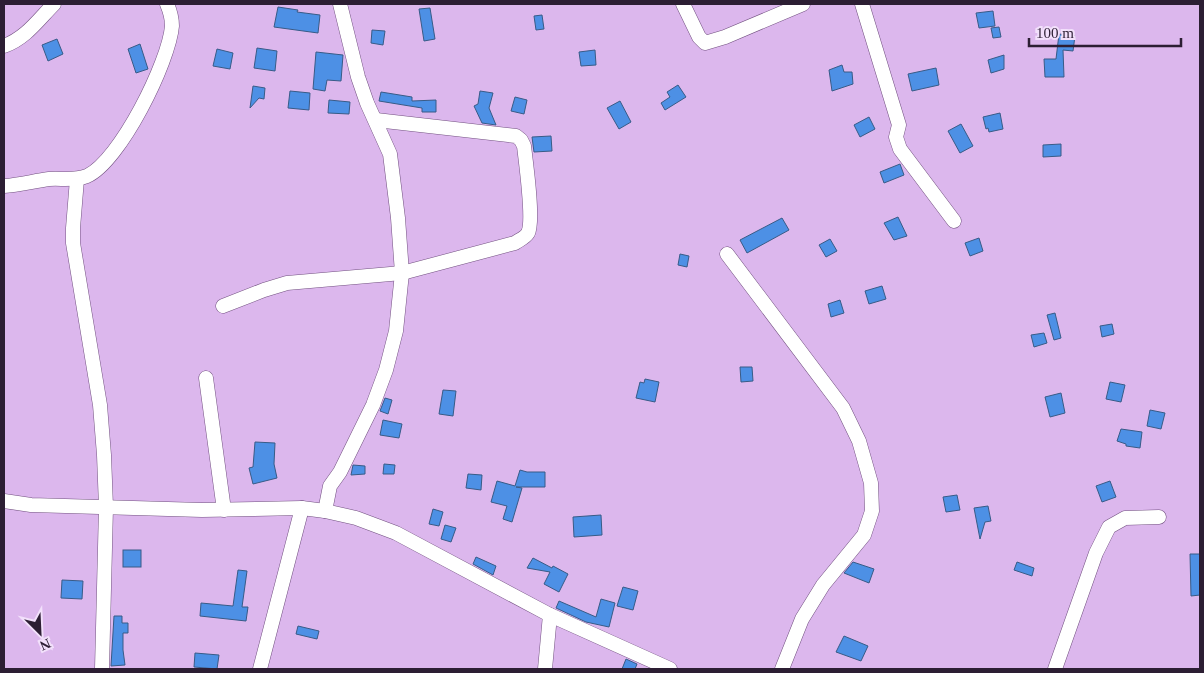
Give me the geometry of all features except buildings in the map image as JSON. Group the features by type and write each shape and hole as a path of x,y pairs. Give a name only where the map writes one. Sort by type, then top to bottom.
{"street":[{"path":"4,46 20,39 54,4"},
{"path":"4,186 51,179 77,179 97,170 109,159 130,130 154,80 166,48 172,26 167,4"},
{"path":"326,511 330,486 340,472 373,404 386,370 396,331 402,274 390,154 358,77 340,4"},
{"path":"683,4 705,43 725,37 803,4"},
{"path":"862,4 899,126 896,137 900,149 954,222"},
{"path":"223,306 287,283 402,274 515,243 524,238 528,233 530,217 524,146 516,136 376,120"},
{"path":"77,179 73,243 100,405 106,506 102,669"},
{"path":"727,254 843,408 859,441 871,483 872,511 864,535 823,585 802,619 782,669"},
{"path":"206,378 224,510"},
{"path":"4,501 31,505 224,510 302,508 356,518 396,533 550,615 670,669"},
{"path":"260,669 302,508"},
{"path":"1055,669 1096,553 1110,528 1125,518 1159,517"},
{"path":"545,669 550,615"}]}
